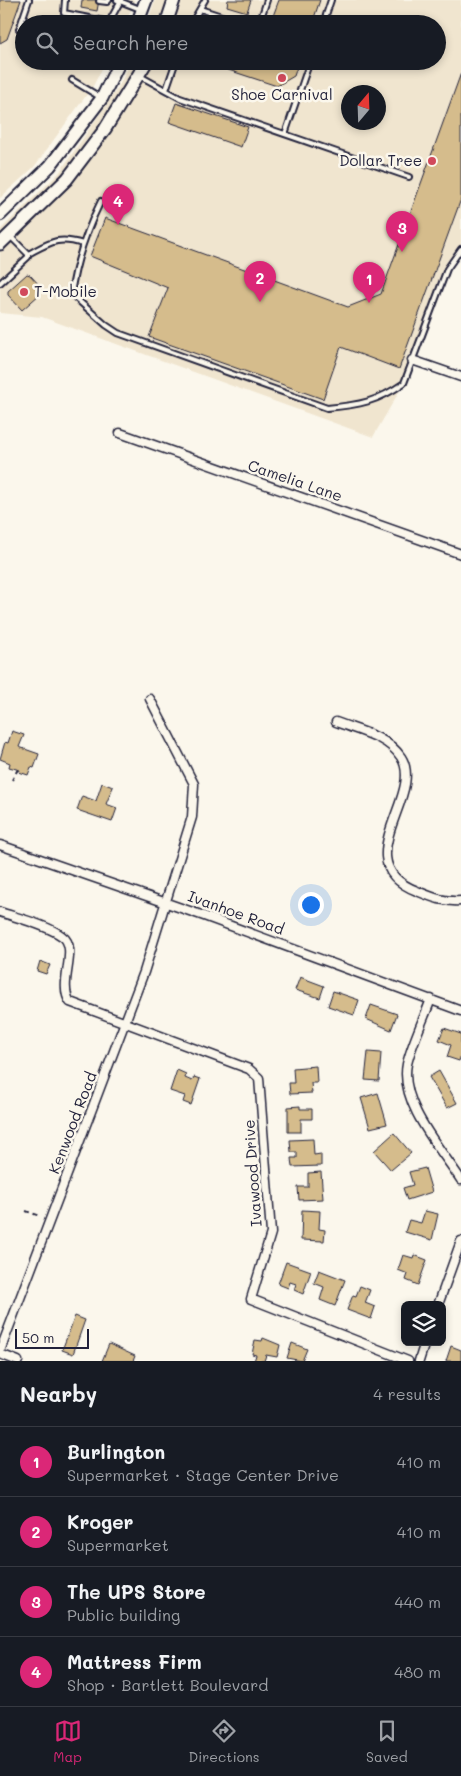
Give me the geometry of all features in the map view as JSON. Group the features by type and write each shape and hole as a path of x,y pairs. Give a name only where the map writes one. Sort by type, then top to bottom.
{"main road":[{"path":"169,15 174,0"},
{"path":"0,215 50,166 102,98 116,70"},
{"path":"0,244 67,179 105,130 143,70"}],"street":[{"path":"412,360 461,377"},
{"name":"Camelia Lane","path":"120,433 461,554"},
{"name":"Kenwood Road","path":"0,1353 125,1024 166,903 192,816 194,784 150,699"},
{"path":"336,722 388,742 403,759 407,779 385,846 391,871 408,888 445,902 461,901"},
{"name":"Ivanhoe Road","path":"0,844 461,1011"},
{"path":"0,912 63,936 69,948 65,989 68,998 78,1007 125,1024"},
{"path":"431,999 407,1066 408,1084 412,1105 461,1180"},
{"name":"Ivawood Drive","path":"125,1024 249,1069 259,1078 272,1233 251,1299 408,1361"},
{"path":"439,1301 461,1241"},
{"path":"418,1361 424,1346"},
{"path":"0,1353 18,1361"}],"lane":[{"path":"23,15 29,0"},
{"path":"65,0 64,13 74,15"},
{"path":"99,1 107,2 109,0"},
{"path":"196,15 205,0"},
{"path":"262,15 267,0"},
{"path":"326,15 331,0"},
{"path":"112,15 119,1 144,5"},
{"path":"200,9 218,15"},
{"path":"166,90 173,70"},
{"path":"286,134 307,70"},
{"path":"140,76 180,98 409,177"},
{"path":"72,80 102,98"},
{"path":"101,201 75,268 71,294 106,326 118,333 327,408 361,405 393,391 404,383 448,269 461,249"},
{"path":"10,235 28,254"},
{"path":"0,282 28,257 28,254 56,240 68,239 83,244"}],"path":[{"path":"12,780 18,769"},
{"path":"26,1211 40,1216"}],"shaded area":[{"path":"0,0 135,0 129,15 15,15 15,70 101,70 93,86 34,167 0,198"},
{"path":"155,0 461,0 461,249 447,269 404,383 373,437 42,317 0,313 0,230 59,173 119,86 127,70 446,70 446,15 150,15"}],"building":[{"path":"0,0 21,0 7,39 0,43"},
{"path":"82,0 99,0 97,11 81,8"},
{"path":"228,0 251,0 247,12 227,6"},
{"path":"279,0 320,0 315,15 273,15"},
{"path":"228,70 296,70 294,76 277,86"},
{"path":"461,73 461,199 399,369 341,347 323,399 149,337 168,288 90,256 105,218 348,307 381,294"},
{"path":"176,103 248,127 241,147 169,122"},
{"name":"T-Mobile","path":"27,274 42,288 40,294 22,310 8,295 8,291"},
{"path":"12,731 24,735 19,747 39,754 34,768 31,767 28,775 19,772 20,770 9,767 10,763 0,759 5,742 8,743"},
{"path":"102,783 113,787 106,804 117,808 112,822 77,810 82,796 96,801"},
{"path":"40,961 50,965 46,974 37,971"},
{"path":"300,977 324,986 320,998 295,990"},
{"path":"333,991 359,1000 354,1015 328,1006"},
{"path":"371,1005 397,1014 391,1030 366,1019"},
{"path":"444,1028 461,1034 461,1055 459,1061 447,1057 451,1045 439,1040"},
{"path":"368,1052 381,1053 379,1081 365,1080"},
{"path":"316,1066 317,1083 311,1083 312,1093 290,1094 289,1083 294,1083 293,1068"},
{"path":"177,1070 186,1074 185,1078 192,1081 194,1077 200,1079 191,1105 183,1102 185,1096 170,1091"},
{"path":"439,1071 457,1103 447,1108 429,1077"},
{"path":"378,1093 387,1124 370,1128 361,1098"},
{"path":"300,1106 300,1109 312,1109 312,1119 301,1119 301,1132 288,1132 288,1107"},
{"path":"394,1133 411,1153 391,1170 374,1151"},
{"path":"313,1139 314,1155 321,1154 321,1166 292,1167 291,1158 297,1158 297,1152 291,1152 290,1140"},
{"path":"425,1168 432,1192 407,1200 403,1188 413,1185 409,1172"},
{"path":"321,1172 323,1199 299,1200 298,1187 308,1187 308,1173"},
{"path":"302,1210 320,1211 319,1229 325,1230 324,1241 301,1240"},
{"path":"425,1211 438,1214 432,1240 405,1232 409,1220 421,1223"},
{"path":"403,1255 413,1258 414,1255 427,1260 418,1285 406,1280 408,1274 398,1270"},
{"path":"286,1262 311,1271 303,1294 294,1290 296,1284 290,1282 288,1288 278,1284"},
{"path":"319,1270 345,1280 335,1306 320,1300 324,1287 314,1283"},
{"path":"360,1286 370,1290 365,1303 375,1307 371,1319 347,1310 353,1295 356,1296"},
{"path":"75,1316 85,1320 73,1354 62,1350"},
{"path":"263,1338 280,1345 277,1357 266,1355 264,1361 254,1361 256,1355 252,1354 255,1340 262,1341"},
{"path":"292,1343 307,1349 302,1361 287,1358"},
{"path":"109,1344 135,1356 133,1361 102,1361"},
{"path":"451,1346 461,1350 461,1361 446,1361"}],"place":[{"name":"Shoe Carnival","path":"282,78"},
{"name":"Dollar Tree","path":"432,161"},
{"name":"Mattress Firm","path":"118,225"},
{"name":"The UPS Store","path":"402,252"},
{"name":"T-Mobile","path":"24,292"},
{"name":"Kroger","path":"260,302"},
{"name":"Burlington","path":"369,303"}]}
